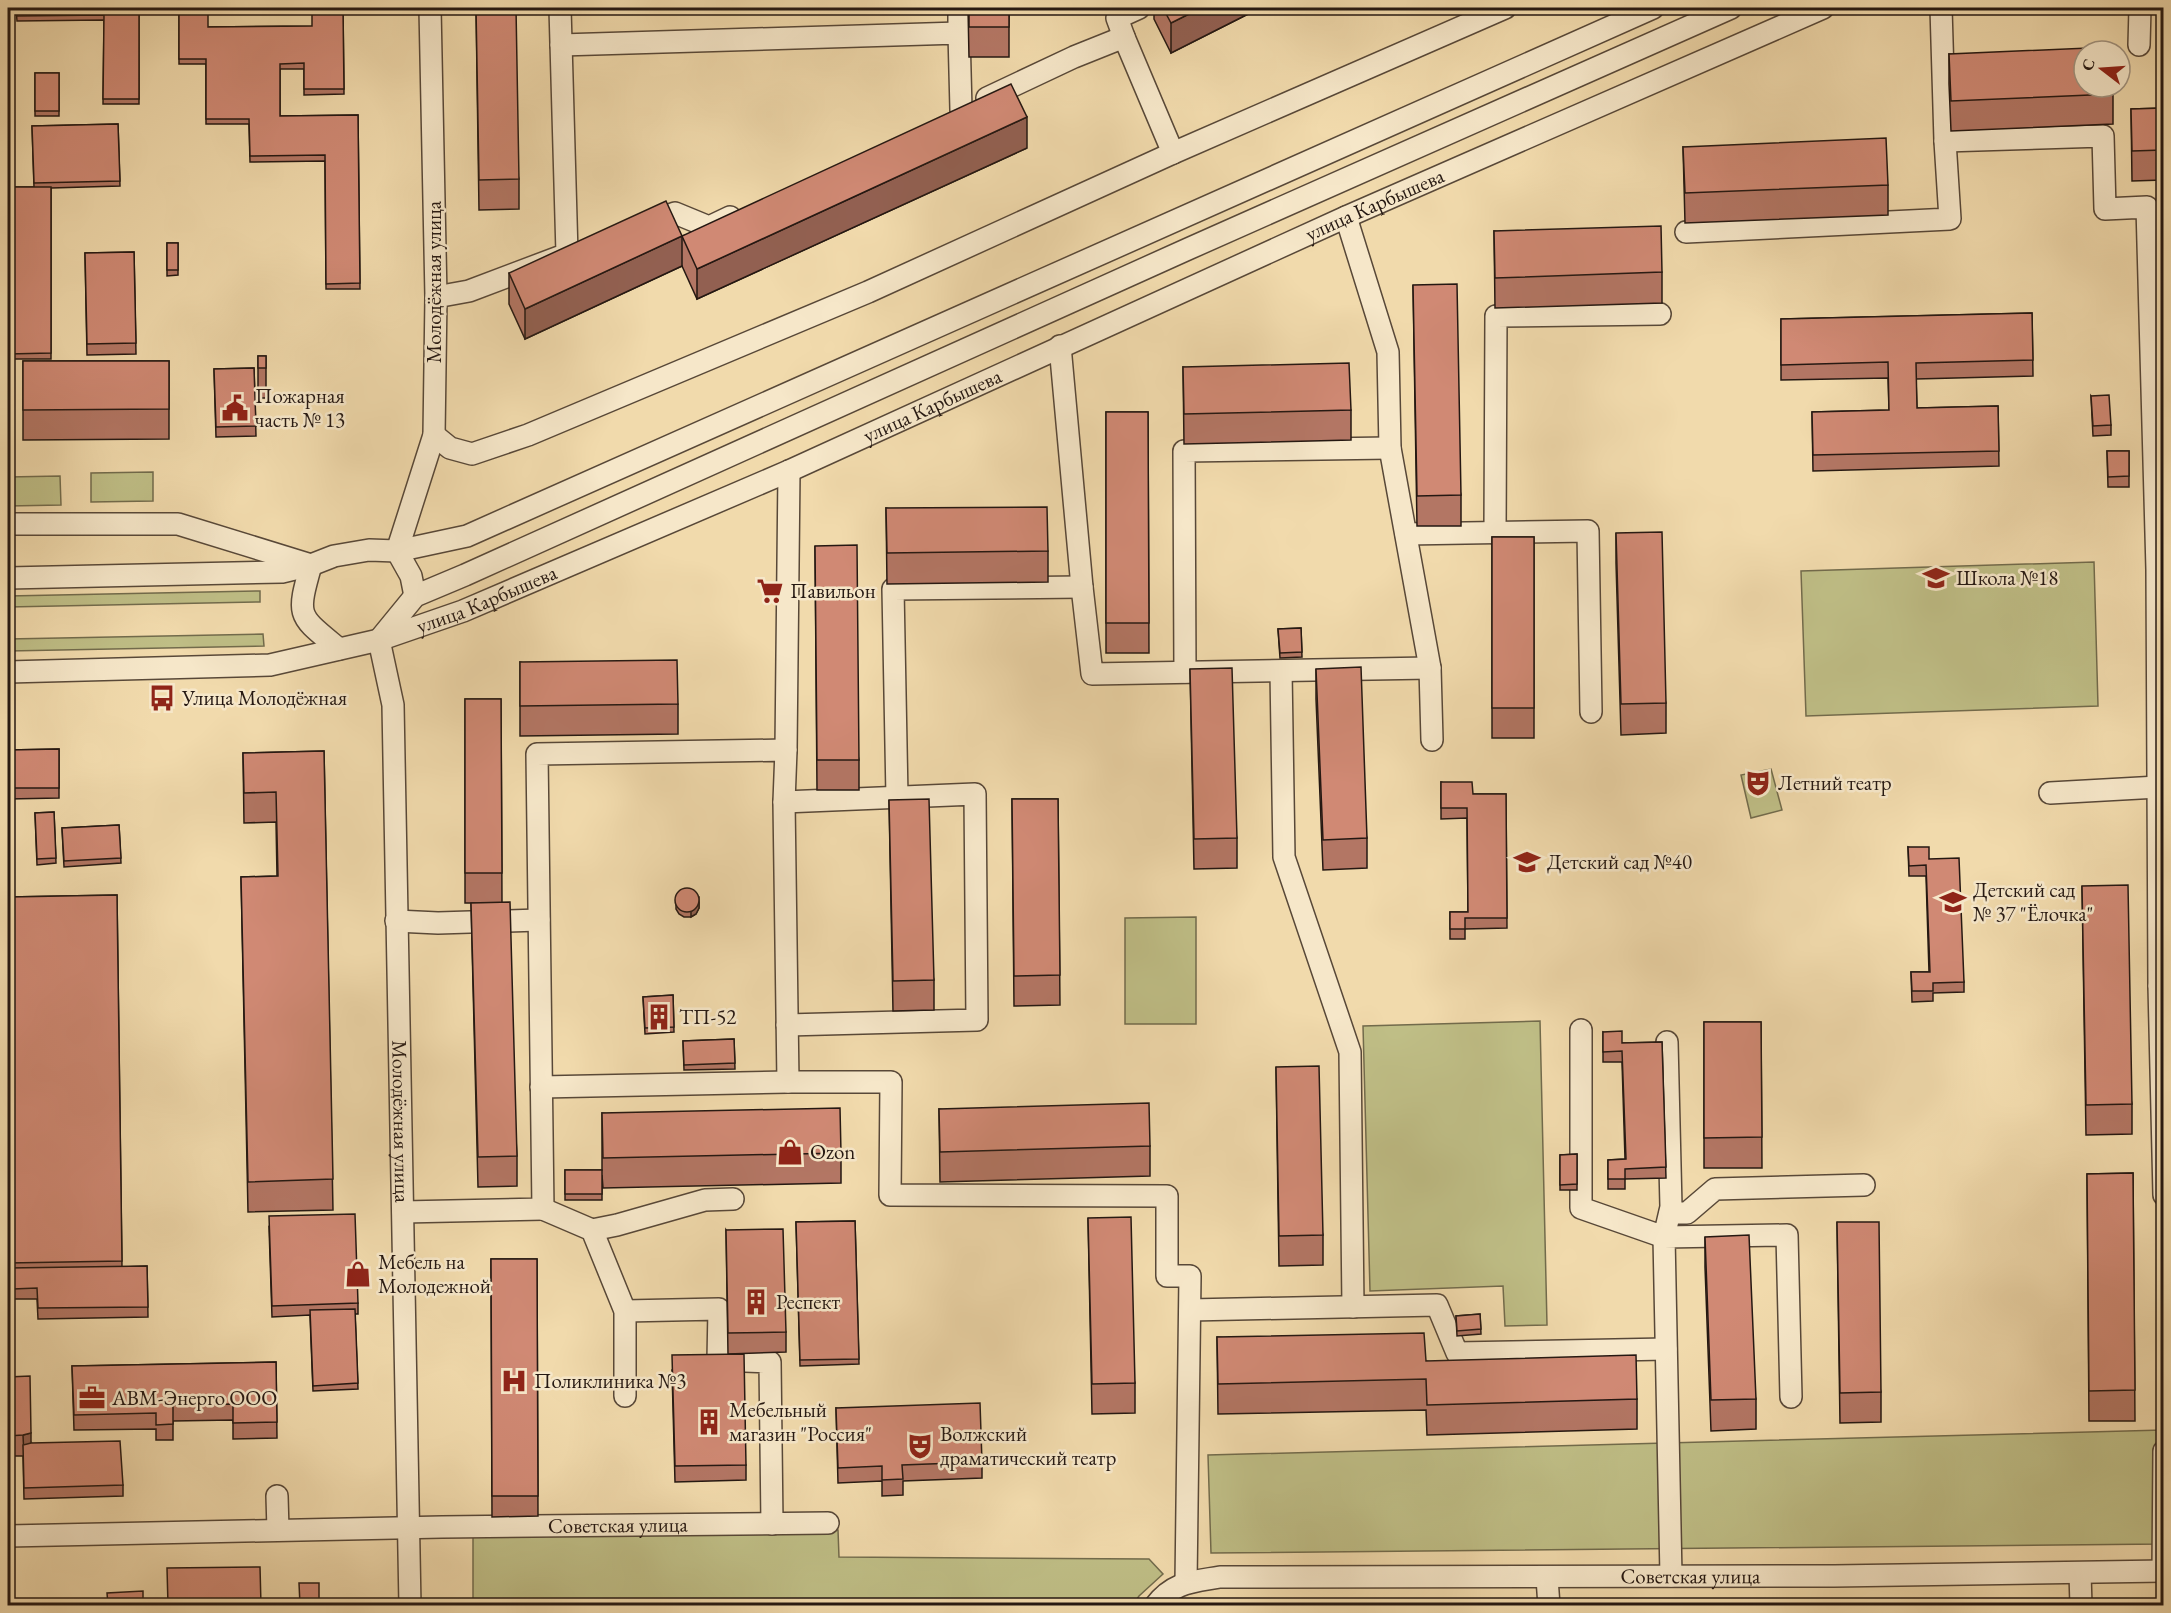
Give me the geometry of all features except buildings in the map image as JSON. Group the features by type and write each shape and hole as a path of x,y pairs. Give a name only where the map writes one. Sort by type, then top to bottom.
{"street":[{"name":"Молодёжная улица","path":"397,551 434,435 436,297 430,8"},
{"path":"560,8 567,254"},
{"path":"959,8 961,110"},
{"path":"1140,8 1117,18 1173,153"},
{"path":"434,435 450,448 472,454 528,435 868,292 1173,153 1506,8"},
{"path":"8,578 282,572 311,565 334,556 369,550 397,551 467,536 1653,8"},
{"name":"улица Карбышева","path":"415,596 1731,8"},
{"name":"улица Карбышева","path":"8,672 270,665 379,640 463,611 789,471 1346,217 1823,8"},
{"path":"1686,232 1950,219 1941,8"},
{"path":"2139,45 2140,8"},
{"path":"561,45 959,33"},
{"path":"940,120 1074,57 1124,37"},
{"path":"1945,141 2103,136 2105,209 2155,207 2160,570 2158,787 2163,1195"},
{"path":"632,230 675,213 709,227 751,208"},
{"path":"1346,217 1388,352 1390,448 1430,668 1432,740"},
{"path":"436,297 469,291 588,246"},
{"path":"1495,532 1496,316 1660,314"},
{"path":"1060,346 1092,674 1430,668"},
{"path":"1185,672 1184,451 1390,448"},
{"path":"788,1082 784,802 789,471"},
{"path":"8,524 178,524 311,565"},
{"path":"1406,534 1588,531 1591,712"},
{"path":"379,640 415,596 411,576 397,551"},
{"path":"311,565 301,607 308,623 339,649"},
{"path":"897,797 893,589 1082,586"},
{"name":"Молодёжная улица","path":"379,640 393,705 410,1605"},
{"path":"1281,670 1284,857 1350,1052 1353,1306"},
{"path":"543,1209 537,754 786,750"},
{"path":"2050,793 2158,787"},
{"path":"784,802 975,794 977,1020 787,1025"},
{"path":"396,921 438,923 539,920"},
{"path":"1581,1030 1581,1208 1664,1237 1787,1235 1791,1397"},
{"path":"1667,1042 1670,1212 1664,1237 1671,1576"},
{"path":"541,1087 891,1082 890,1195 1167,1196 1167,1276 1190,1276 1186,1583 1164,1594 1155,1605"},
{"path":"1670,1212 1687,1213 1715,1189 1864,1185"},
{"path":"403,1212 543,1209 592,1230 617,1226 705,1200 733,1199"},
{"path":"592,1230 625,1311 625,1396"},
{"path":"1190,1310 1437,1305 1457,1353 1666,1349"},
{"path":"625,1311 719,1309 718,1360 770,1362 772,1524"},
{"path":"2163,1451 2163,1571"},
{"path":"277,1496 278,1530"},
{"name":"Советская улица","path":"8,1536 408,1527 828,1523"},
{"name":"Советская улица","path":"1186,1583 1220,1577 1547,1578 2163,1571"},
{"path":"2080,1573 2081,1605"},
{"path":"1547,1578 1549,1605"}],"shaded area":[{"path":"153,472 153,501 91,502 91,473"},
{"path":"60,476 61,505 8,506 8,477"},
{"path":"2094,562 2098,706 1806,716 1801,571"},
{"path":"260,591 260,602 8,607 8,596"},
{"path":"263,634 264,646 8,651 8,639"},
{"path":"1771,769 1782,810 1751,818 1741,775"},
{"path":"1196,917 1196,1024 1125,1024 1125,918"},
{"path":"1540,1021 1547,1325 1505,1326 1503,1286 1370,1291 1363,1026"},
{"path":"2163,1430 2163,1544 1211,1553 1208,1455"},
{"path":"838,1530 839,1557 1149,1559 1163,1574 1139,1596 1132,1606 473,1605 473,1531"}],"place":[{"name":"Пожарная часть № 13","path":"235,408"},
{"name":"Школа №18","path":"1936,578"},
{"name":"Павильон","path":"770,591"},
{"name":"Улица Молодёжная","path":"162,698"},
{"name":"Летний театр","path":"1758,783"},
{"name":"Детский сад №40","path":"1527,862"},
{"name":"Детский сад № 37 \"Ёлочка\"","path":"1953,902"},
{"name":"ТП-52","path":"659,1017"},
{"name":"Ozon","path":"790,1152"},
{"name":"Мебель на Молодежной","path":"358,1274"},
{"name":"Респект","path":"756,1302"},
{"name":"Поликлиника №3","path":"514,1381"},
{"name":"АВМ-Энерго ООО","path":"92,1398"},
{"name":"Мебельный магазин \"Россия\"","path":"709,1422"},
{"name":"Волжский драматический театр","path":"920,1446"}]}
